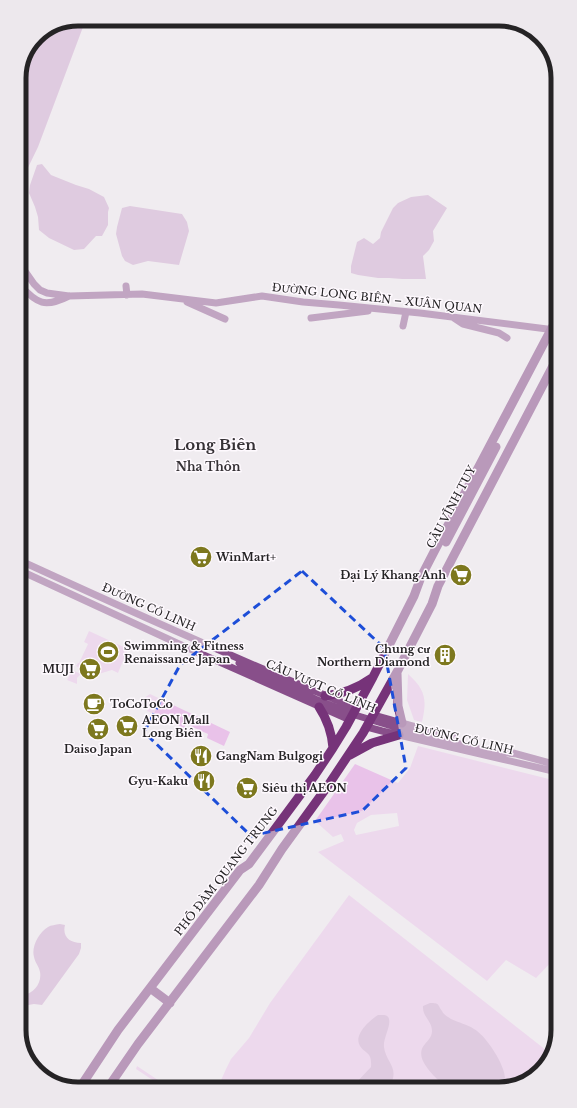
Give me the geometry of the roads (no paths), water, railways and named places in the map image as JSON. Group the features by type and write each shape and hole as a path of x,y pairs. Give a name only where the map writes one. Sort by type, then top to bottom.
{"highway":[{"name":"CẦU VĨNH TUY","path":"414,596 427,580 438,549 460,502 551,330"},
{"name":"CẦU VĨNH TUY","path":"438,549 551,342"},
{"path":"455,558 551,370"},
{"path":"112,1082 138,1044 259,885 282,849 348,757 367,727 432,604 438,586 482,514 551,383"},
{"name":"PHỐ ĐÀM QUANG TRUNG","path":"84,1082 118,1030 240,870 249,864 333,748 373,677 414,596"},
{"path":"397,672 398,706 402,723"},
{"path":"325,696 350,691 373,677"},
{"path":"319,707 324,717 333,748"},
{"path":"348,757 372,743 399,735"},
{"path":"150,988 170,1003"}],"main road":[{"name":"ĐƯỜNG LONG BIÊN – XUÂN QUAN","path":"26,273 40,290 48,293 69,296 142,294 216,303 262,296 302,302 382,309 551,329"},
{"path":"126,286 127,295"},
{"path":"26,291 33,299 42,302 56,302 69,296"},
{"path":"183,300 225,319"},
{"path":"311,318 382,309"},
{"path":"403,326 406,312"},
{"path":"452,317 463,324 499,333 507,338"},
{"name":"ĐƯỜNG CỔ LINH","path":"26,563 170,629 356,708"},
{"name":"ĐƯỜNG CỔ LINH","path":"26,573 350,720"},
{"name":"CẦU VƯỢT CỔ LINH","path":"219,650 241,664 315,699 355,715 395,727 486,750 517,754"},
{"name":"CẦU VƯỢT CỔ LINH","path":"213,659 241,664"},
{"path":"319,707 325,696"},
{"name":"ĐƯỜNG CỔ LINH","path":"374,715 551,763"},
{"path":"399,735 402,723"},
{"name":"ĐƯỜNG CỔ LINH","path":"367,727 551,771"},
{"name":"CẦU VƯỢT CỔ LINH","path":"486,750 515,762"}],"place":[{"name":"WinMart+","path":"201,557"},
{"name":"Đại Lý Khang Anh","path":"461,575"},
{"name":"Swimming & Fitness Renaissance Japan","path":"108,652"},
{"name":"Chung cư Northern Diamond","path":"445,655"},
{"name":"MUJI","path":"90,669"},
{"name":"ToCoToCo","path":"94,704"},
{"name":"AEON Mall Long Biên","path":"127,726"},
{"name":"Daiso Japan","path":"98,729"},
{"name":"GangNam Bulgogi","path":"201,756"},
{"name":"Gyu-Kaku","path":"204,781"},
{"name":"Siêu thị AEON","path":"247,788"}],"district":[{"name":"Long Biên","path":"215,445"},
{"name":"Nha Thôn","path":"208,467"}]}
